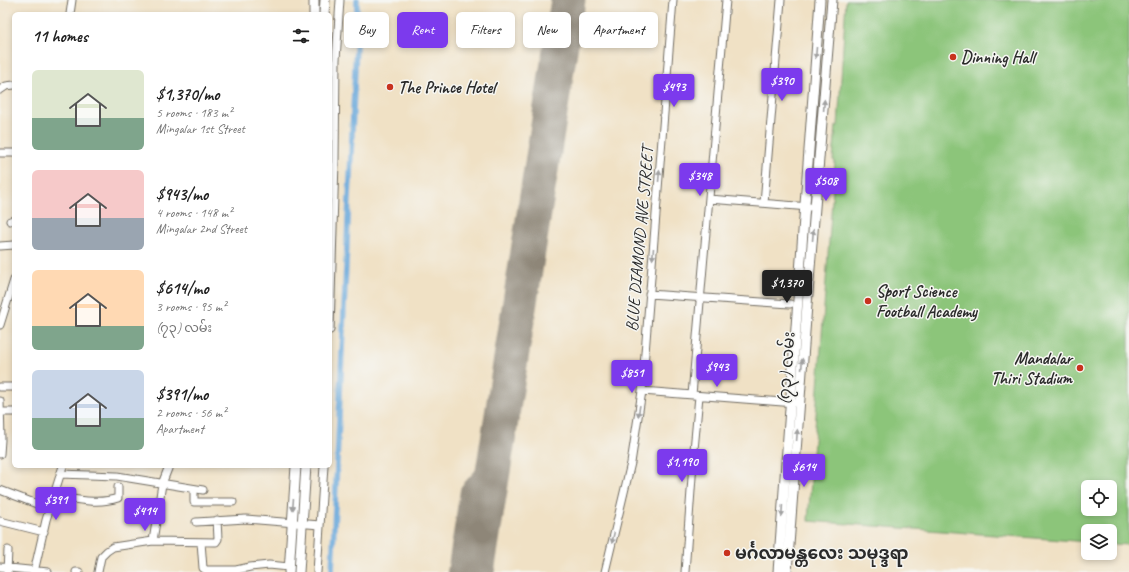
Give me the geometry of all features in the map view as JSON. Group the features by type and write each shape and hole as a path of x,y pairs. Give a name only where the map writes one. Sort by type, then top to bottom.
{"main road":[{"path":"314,0 314,12"},
{"path":"324,12 325,0"},
{"path":"778,572 795,403 804,207 820,0"},
{"name":"(၇၃) လမ်း","path":"787,572 795,403 815,208 832,0"},
{"path":"818,27 829,29"},
{"path":"289,569 296,468"},
{"path":"299,572 306,468"}],"street":[{"path":"70,12 72,0"},
{"path":"332,230 335,161 336,60 340,0"},
{"name":"BLUE DIAMOND AVE STREET","path":"605,572 631,463 642,391 673,0"},
{"path":"685,572 694,450 701,297 726,0"},
{"path":"764,203 780,0"},
{"path":"0,90 12,85"},
{"path":"0,154 12,153"},
{"path":"709,198 815,208"},
{"path":"0,246 12,245"},
{"path":"0,325 12,287"},
{"path":"649,294 790,304"},
{"path":"6,309 12,310"},
{"path":"0,387 12,387"},
{"path":"642,391 795,403"},
{"path":"0,401 0,454"},
{"path":"0,412 12,412"},
{"path":"34,571 62,468"},
{"path":"153,541 162,484 168,468"},
{"path":"317,572 324,468"},
{"path":"60,474 117,476 203,490"},
{"path":"54,496 84,501 109,501 118,498 118,487"},
{"path":"194,488 194,502 232,502"},
{"path":"0,490 50,509"},
{"path":"196,522 246,519 320,525"},
{"path":"98,572 101,557 113,547 153,541 213,542 218,540 217,520"},
{"path":"0,521 44,532"},
{"path":"201,542 203,568 206,570 236,570 269,565 289,569"},
{"path":"8,550 5,569 48,572"}],"green space":[{"path":"846,0 1129,0 1129,545 1117,544 1117,524 1081,524 1081,541 808,521 835,161 833,160 836,126 838,126"}],"waterway":[{"path":"332,572 357,0"}],"taxiway":[{"path":"454,572 467,490 495,459"}],"runway":[{"path":"477,572 568,0"}],"place":[{"name":"Dinning Hall","path":"953,57"},
{"name":"The Prince Hotel","path":"390,87"},
{"name":"Sport Science Football Academy","path":"868,301"},
{"name":"Mandalar Thiri Stadium","path":"1080,368"},
{"name":"မင်္ဂလာမန္တလေး သမုဒ္ဒရာ","path":"727,553"}]}
